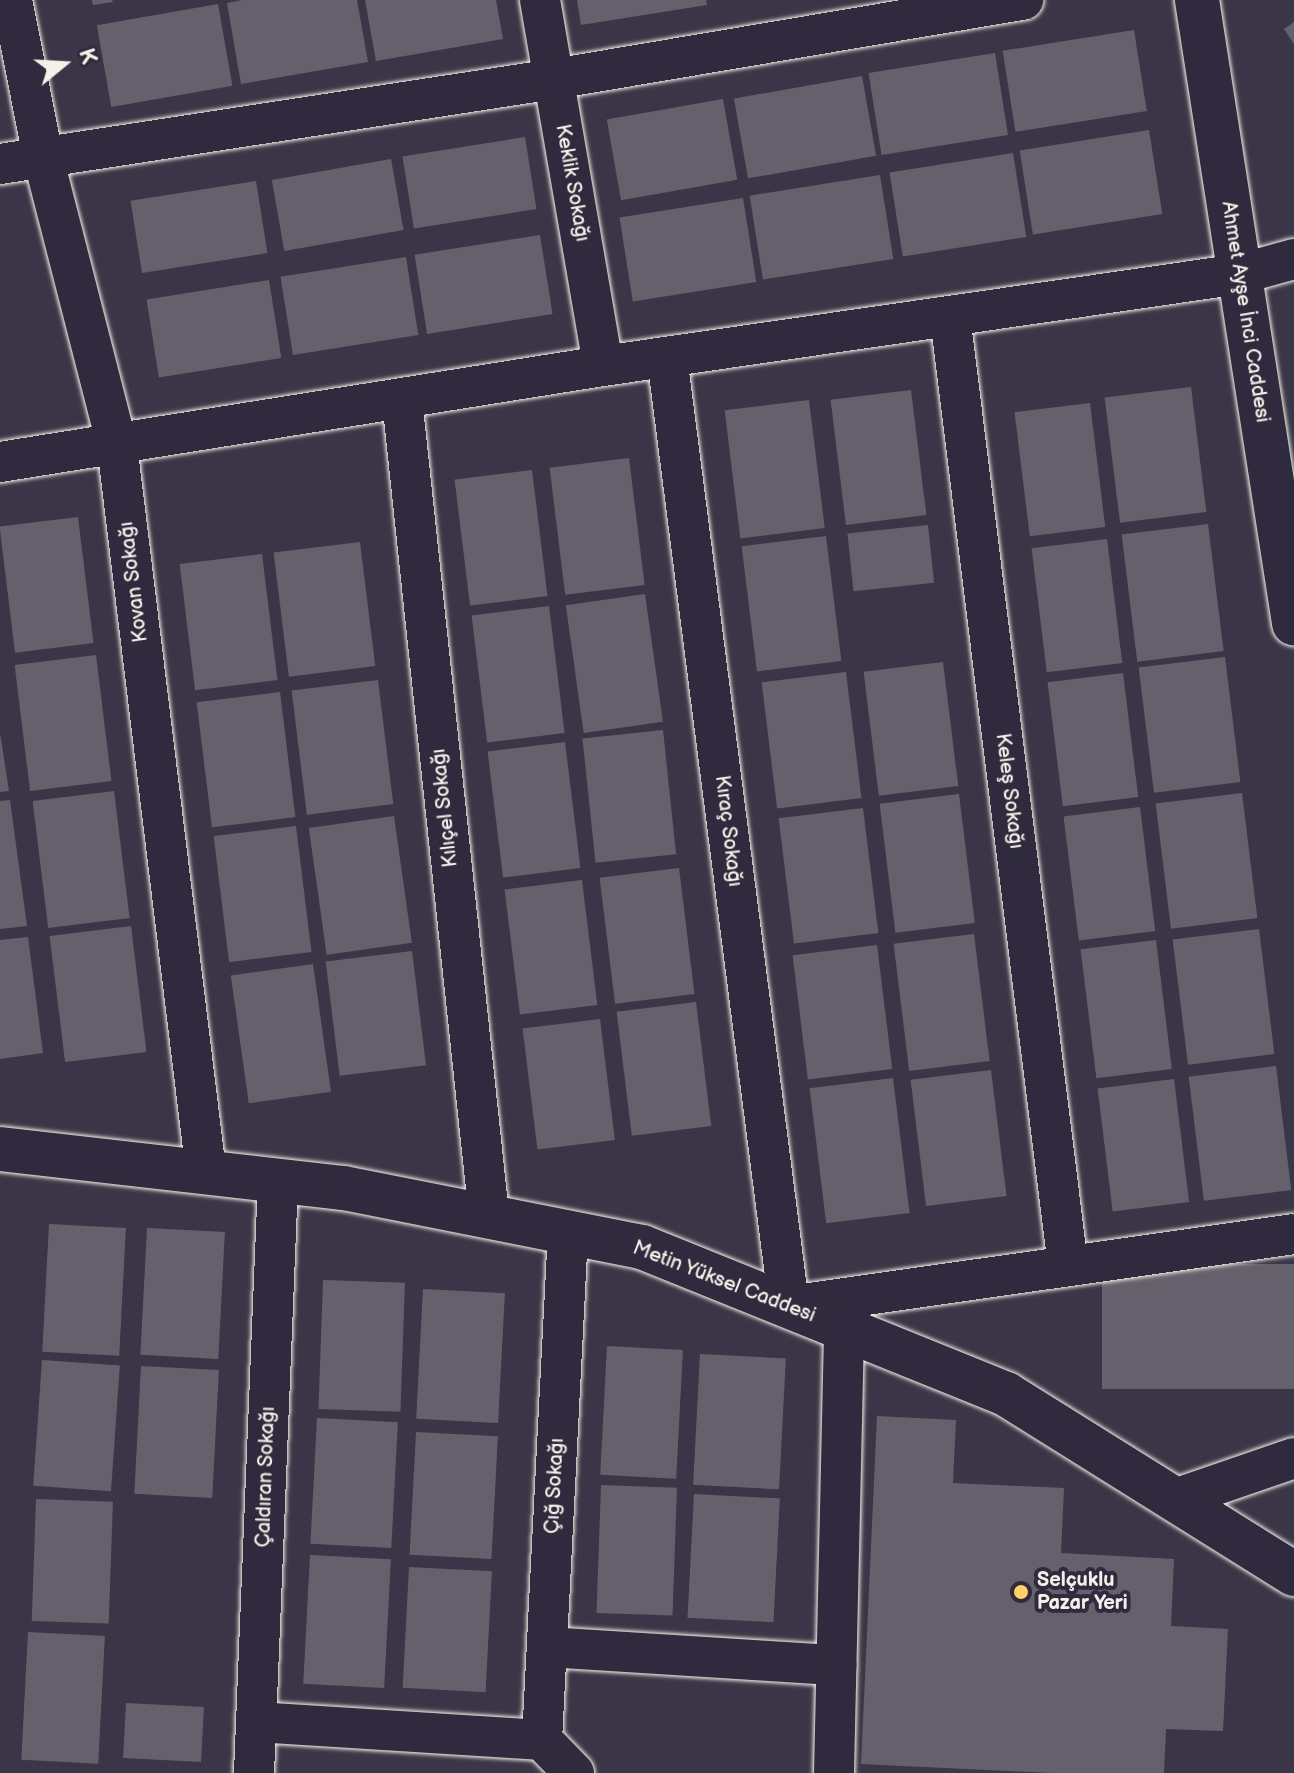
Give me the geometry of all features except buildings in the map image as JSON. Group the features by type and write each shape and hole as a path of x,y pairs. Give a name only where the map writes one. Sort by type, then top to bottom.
{"street":[{"name":"Kovan Sokağı","path":"12,0 43,157 117,445 206,1172"},
{"name":"Keklik Sokağı","path":"540,0 603,366"},
{"path":"0,164 554,79 1023,0"},
{"name":"Ahmet Ayşe İnci Caddesi","path":"1204,4 1240,274 1294,623"},
{"path":"0,462 603,366 1240,274 1294,259"},
{"name":"Keleş Sokağı","path":"950,316 1068,1266"},
{"name":"Kıraç Sokağı","path":"667,357 789,1306"},
{"name":"Kılıçel Sokağı","path":"402,399 489,1216"},
{"name":"Metin Yüksel Caddesi","path":"0,1157 206,1172 344,1188 642,1247 1006,1394 1294,1574"},
{"name":"Çaldıran Sokağı","path":"254,1773 278,1180"},
{"name":"Çığ Sokağı","path":"542,1740 568,1232"},
{"path":"789,1306 1294,1234"},
{"path":"834,1773 844,1328"},
{"path":"1175,1499 1294,1458"},
{"path":"547,1647 836,1665"},
{"path":"256,1722 542,1740 574,1773 580,1773"}],"place":[{"name":"Selçuklu Pazar Yeri","path":"1021,1592"}]}
